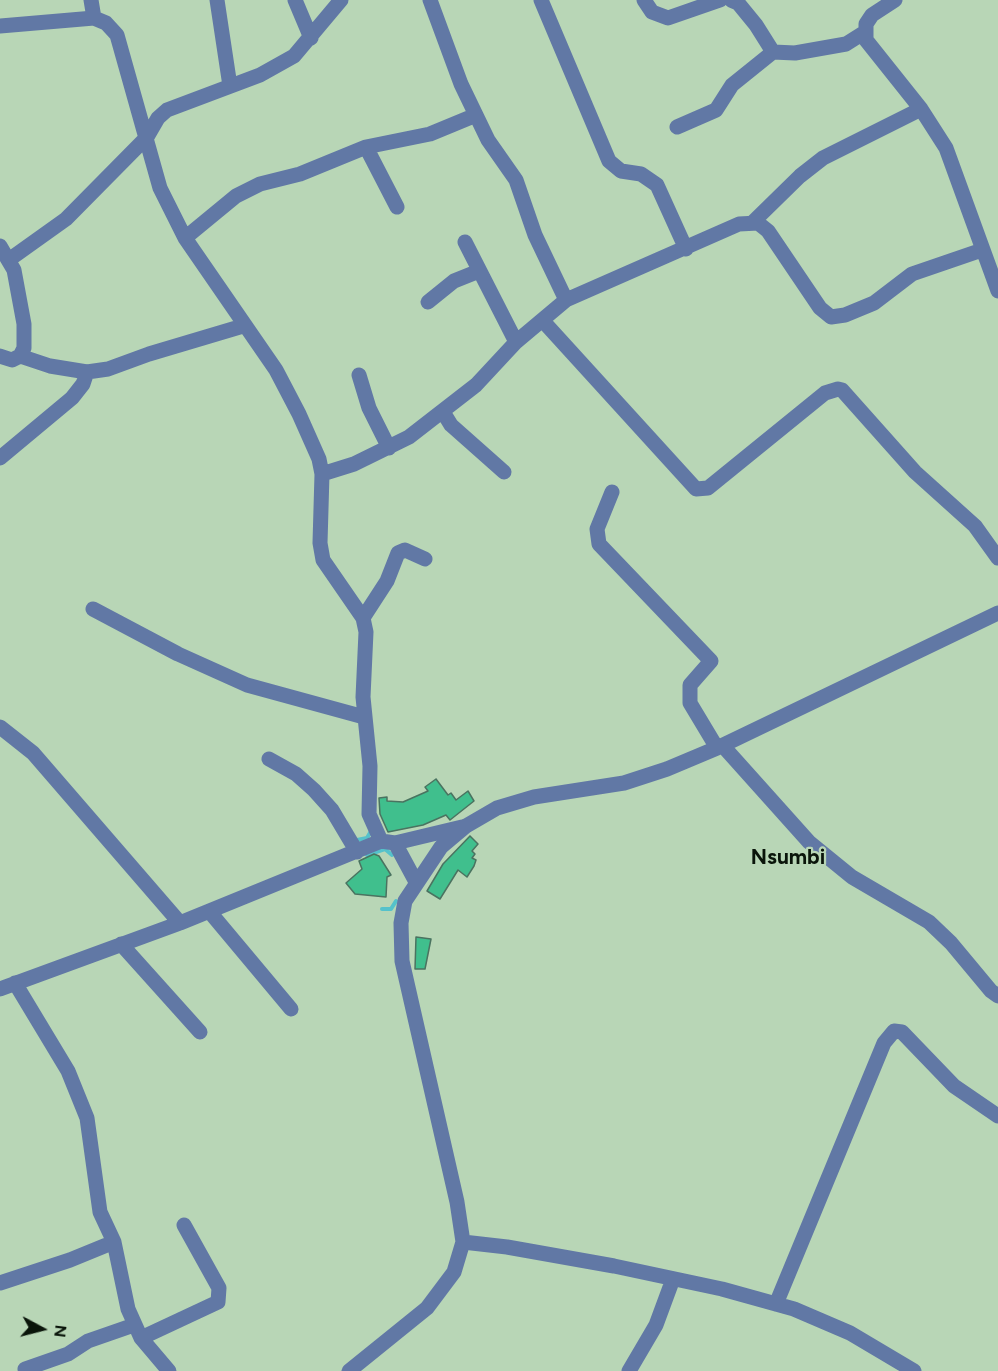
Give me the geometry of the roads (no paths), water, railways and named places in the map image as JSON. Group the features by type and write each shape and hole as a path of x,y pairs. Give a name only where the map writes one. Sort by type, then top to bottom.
{"street":[{"path":"90,0 94,18"},
{"path":"217,0 231,86"},
{"path":"295,0 311,38"},
{"path":"10,259 66,219 147,137 158,118 175,105 260,75 294,56 341,0"},
{"path":"430,0 476,115 488,140 516,180 535,235 566,300"},
{"path":"541,0 609,161 621,171 641,174 657,185 686,249"},
{"path":"644,0 652,12 668,18 720,0"},
{"path":"731,0 738,3 756,25 773,52"},
{"path":"895,0 872,15 865,32 866,40 887,70 921,109 946,148 982,250 997,284"},
{"path":"0,26 94,18 106,23 117,35 160,188 184,238 280,379 319,459 322,474 320,543 323,560 363,618 366,632 364,717 370,766 369,814 416,882"},
{"path":"677,127 716,110 732,85 773,52 795,53 846,44 865,32"},
{"path":"752,223 800,176 823,158 921,109"},
{"path":"184,238 236,196 260,184 300,174 366,147 430,134 476,115"},
{"path":"366,147 398,207"},
{"path":"322,474 389,448 443,412 476,385 516,342 566,300 739,224 758,223 768,231 820,308 831,317 844,315 874,303 912,274 982,250"},
{"path":"465,242 516,342"},
{"path":"0,246 10,259 20,294 24,324 24,348 20,356 12,360 0,356"},
{"path":"428,302 454,281 479,271"},
{"path":"543,321 696,489 708,488 825,393 838,389 842,390 915,472 975,526 998,558"},
{"path":"20,356 50,366 87,372 108,369 149,354 243,326"},
{"path":"0,458 72,398 83,384 87,372"},
{"path":"359,375 369,408 389,448"},
{"path":"443,412 451,425 504,472"},
{"path":"612,492 597,529 599,544 711,661 690,685 690,703 720,747 809,842 852,878 929,922 998,996"},
{"path":"363,618 387,581 398,553 405,550 425,560"},
{"path":"93,609 177,654 247,685 364,717"},
{"path":"349,1371 427,1308 454,1272 463,1242 457,1202 402,961 404,907 416,882 441,847 466,826 497,808 534,797 624,783 667,769 720,747 998,613"},
{"path":"0,727 33,753 180,923"},
{"path":"269,759 296,774 314,790 332,810 357,852"},
{"path":"0,989 180,923 357,852 388,842 466,826"},
{"path":"209,911 291,1009"},
{"path":"121,944 200,1032"},
{"path":"15,983 68,1071 87,1118 100,1212 114,1242 128,1309 138,1332 169,1371"},
{"path":"776,1304 884,1043 894,1032 902,1032 954,1086 998,1116"},
{"path":"25,1369 68,1354 88,1341 138,1332 218,1302 219,1288 184,1226"},
{"path":"0,1282 70,1260 114,1242"},
{"path":"463,1242 507,1247 673,1279 776,1304 850,1333 915,1371"},
{"path":"629,1371 656,1325 673,1279"}],"waterway":[{"path":"357,840 367,838 371,831"},
{"path":"367,855 385,849 392,855"},
{"path":"382,909 391,909 396,901"}],"district":[{"name":"Nsumbi","path":"788,858"}]}
